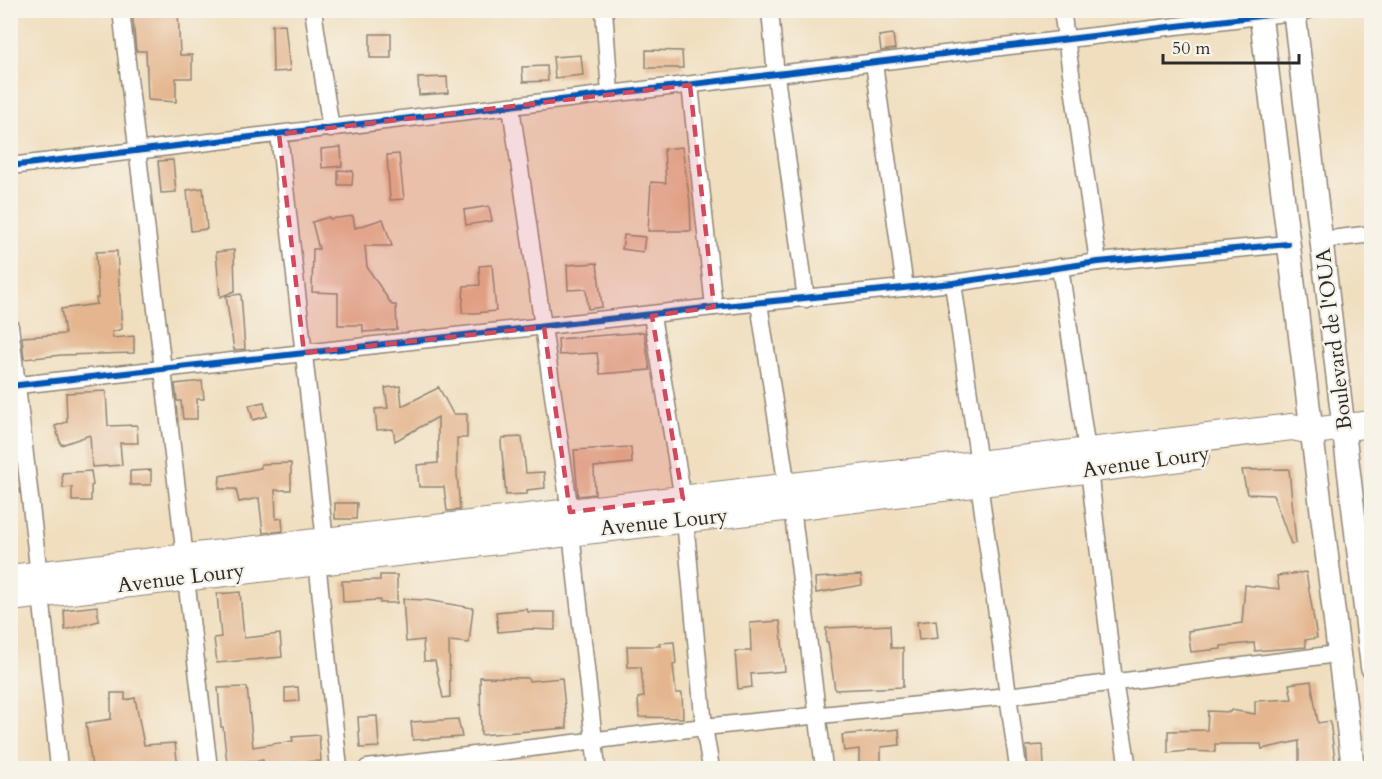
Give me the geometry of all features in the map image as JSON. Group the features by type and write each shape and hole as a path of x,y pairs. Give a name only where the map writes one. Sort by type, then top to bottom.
{"main road":[{"name":"Boulevard de l'OUA","path":"1299,11 1322,240 1371,655"},
{"path":"1261,14 1337,654 1353,768"},
{"name":"Avenue Loury","path":"10,598 40,585 979,473 1300,441 1312,431 1371,424"},
{"name":"Avenue Loury","path":"10,578 40,585"}],"street":[{"path":"121,10 209,768"},
{"path":"313,10 331,129"},
{"path":"604,10 610,93"},
{"path":"770,10 776,75 806,299"},
{"path":"1062,10 1098,262"},
{"path":"10,166 138,153 610,93 1299,11"},
{"path":"874,63 905,288"},
{"path":"690,85 714,307"},
{"path":"511,107 571,522 592,741 597,768"},
{"path":"279,134 304,353 339,768"},
{"path":"1322,240 1371,234"},
{"path":"13,385 714,307 953,283 1098,262 1288,244"},
{"path":"1060,267 1088,461 1114,681 1128,768"},
{"path":"953,283 1018,768"},
{"path":"759,303 790,497 825,768"},
{"path":"652,315 684,509 704,727 711,768"},
{"path":"10,326 13,385 40,585 59,768"},
{"path":"367,768 704,727 1007,696 1337,654"}],"highlighted area":[{"path":"690,85 714,307 652,316 683,499 570,512 544,327 304,353 279,134"}],"building":[{"path":"132,10 178,10 180,55 192,55 192,78 176,78 176,102 148,100 146,51 136,51"},
{"path":"285,24 290,71 273,72 272,25"},
{"path":"370,34 391,34 391,58 370,58"},
{"path":"893,34 895,49 881,51 879,36"},
{"path":"646,50 682,51 683,68 646,68"},
{"path":"581,55 583,75 555,78 553,57"},
{"path":"547,66 548,81 523,82 522,67"},
{"path":"447,77 448,93 419,95 418,78"},
{"path":"341,147 342,166 322,168 321,149"},
{"path":"682,147 690,202 691,231 648,231 651,182 666,183 664,149"},
{"path":"399,154 404,199 390,200 387,155"},
{"path":"173,160 176,192 161,193 158,161"},
{"path":"338,170 353,171 352,185 338,185"},
{"path":"203,188 207,229 191,231 187,190"},
{"path":"489,206 492,221 466,225 464,210"},
{"path":"353,216 355,228 383,219 392,246 365,246 367,267 392,305 396,305 397,330 363,332 363,325 338,325 338,293 312,292 313,249 319,249 312,222 329,217 330,219"},
{"path":"624,235 645,237 643,252 622,249"},
{"path":"234,250 235,291 220,297 216,252"},
{"path":"117,251 122,329 112,332 113,338 134,336 134,353 62,355 24,359 22,337 65,334 61,309 97,304 96,252"},
{"path":"597,263 602,307 588,309 586,289 568,290 567,265"},
{"path":"492,265 496,311 462,313 464,286 480,285 479,266"},
{"path":"241,294 245,349 234,350 226,296"},
{"path":"644,332 650,370 600,374 597,353 559,355 558,339"},
{"path":"202,381 204,399 197,399 197,419 183,419 181,401 177,401 175,384"},
{"path":"400,386 402,406 438,386 453,414 467,414 467,438 457,438 460,510 447,511 444,487 419,487 417,465 438,463 438,417 395,441 393,429 377,430 375,409 388,408 385,388"},
{"path":"106,391 108,426 137,425 138,443 120,443 122,465 92,467 90,435 61,445 55,426 67,422 66,393"},
{"path":"264,402 267,416 253,420 249,405"},
{"path":"522,437 526,473 544,472 545,488 527,490 527,494 506,495 502,438"},
{"path":"631,447 632,463 594,467 595,494 578,496 574,450"},
{"path":"291,463 291,490 275,490 276,519 282,518 283,531 263,533 259,498 239,502 236,489 219,489 220,476 261,468 261,464"},
{"path":"1289,469 1296,543 1291,544 1273,495 1247,494 1242,470"},
{"path":"151,470 151,485 130,485 130,471"},
{"path":"91,471 93,485 91,486 91,501 72,501 72,487 63,488 62,473"},
{"path":"335,503 357,503 356,519 335,519"},
{"path":"1306,572 1317,638 1305,640 1306,647 1255,651 1254,643 1191,652 1188,631 1242,623 1245,585 1279,589 1277,576"},
{"path":"380,575 397,575 397,603 380,603 380,600 343,602 342,581 380,580"},
{"path":"861,575 862,585 816,593 815,578"},
{"path":"240,592 244,638 280,634 282,657 217,663 214,638 221,637 217,594"},
{"path":"403,599 426,600 473,608 469,643 449,641 450,697 443,698 435,661 424,661 423,640 406,642"},
{"path":"97,606 99,621 65,630 64,610"},
{"path":"527,609 528,612 555,612 555,630 530,629 498,632 496,612"},
{"path":"936,620 938,638 919,640 917,622"},
{"path":"780,621 785,671 751,674 752,687 738,689 735,651 751,651 750,623"},
{"path":"890,625 891,648 903,648 903,687 835,690 828,642 826,642 826,628"},
{"path":"674,642 676,664 673,665 676,693 682,693 683,718 639,717 638,698 644,697 641,667 628,667 627,646 660,646 659,643"},
{"path":"480,677 528,678 529,681 562,678 567,728 481,735"},
{"path":"1311,681 1318,723 1330,721 1336,768 1299,768 1299,741 1262,749 1261,744 1215,744 1215,752 1168,753 1168,731 1207,730 1208,711 1230,712 1231,710 1255,714 1255,701 1292,699 1289,684"},
{"path":"247,687 253,747 293,741 292,737 319,735 321,761 287,763 288,766 269,768 264,768 263,760 227,763 218,688"},
{"path":"298,687 299,701 285,702 285,688"},
{"path":"111,693 125,693 125,700 135,698 144,745 175,743 178,768 92,768 86,723 111,719"},
{"path":"377,716 379,747 360,748 358,717"},
{"path":"458,719 462,737 413,740 411,722"},
{"path":"899,729 900,745 881,747 881,765 859,766 859,749 844,751 842,735"},
{"path":"1043,745 1044,768 1028,768 1026,746"}],"cycle path":[{"path":"10,166 1310,10"},
{"path":"10,386 714,307 953,283 1098,262 1288,244"}]}
